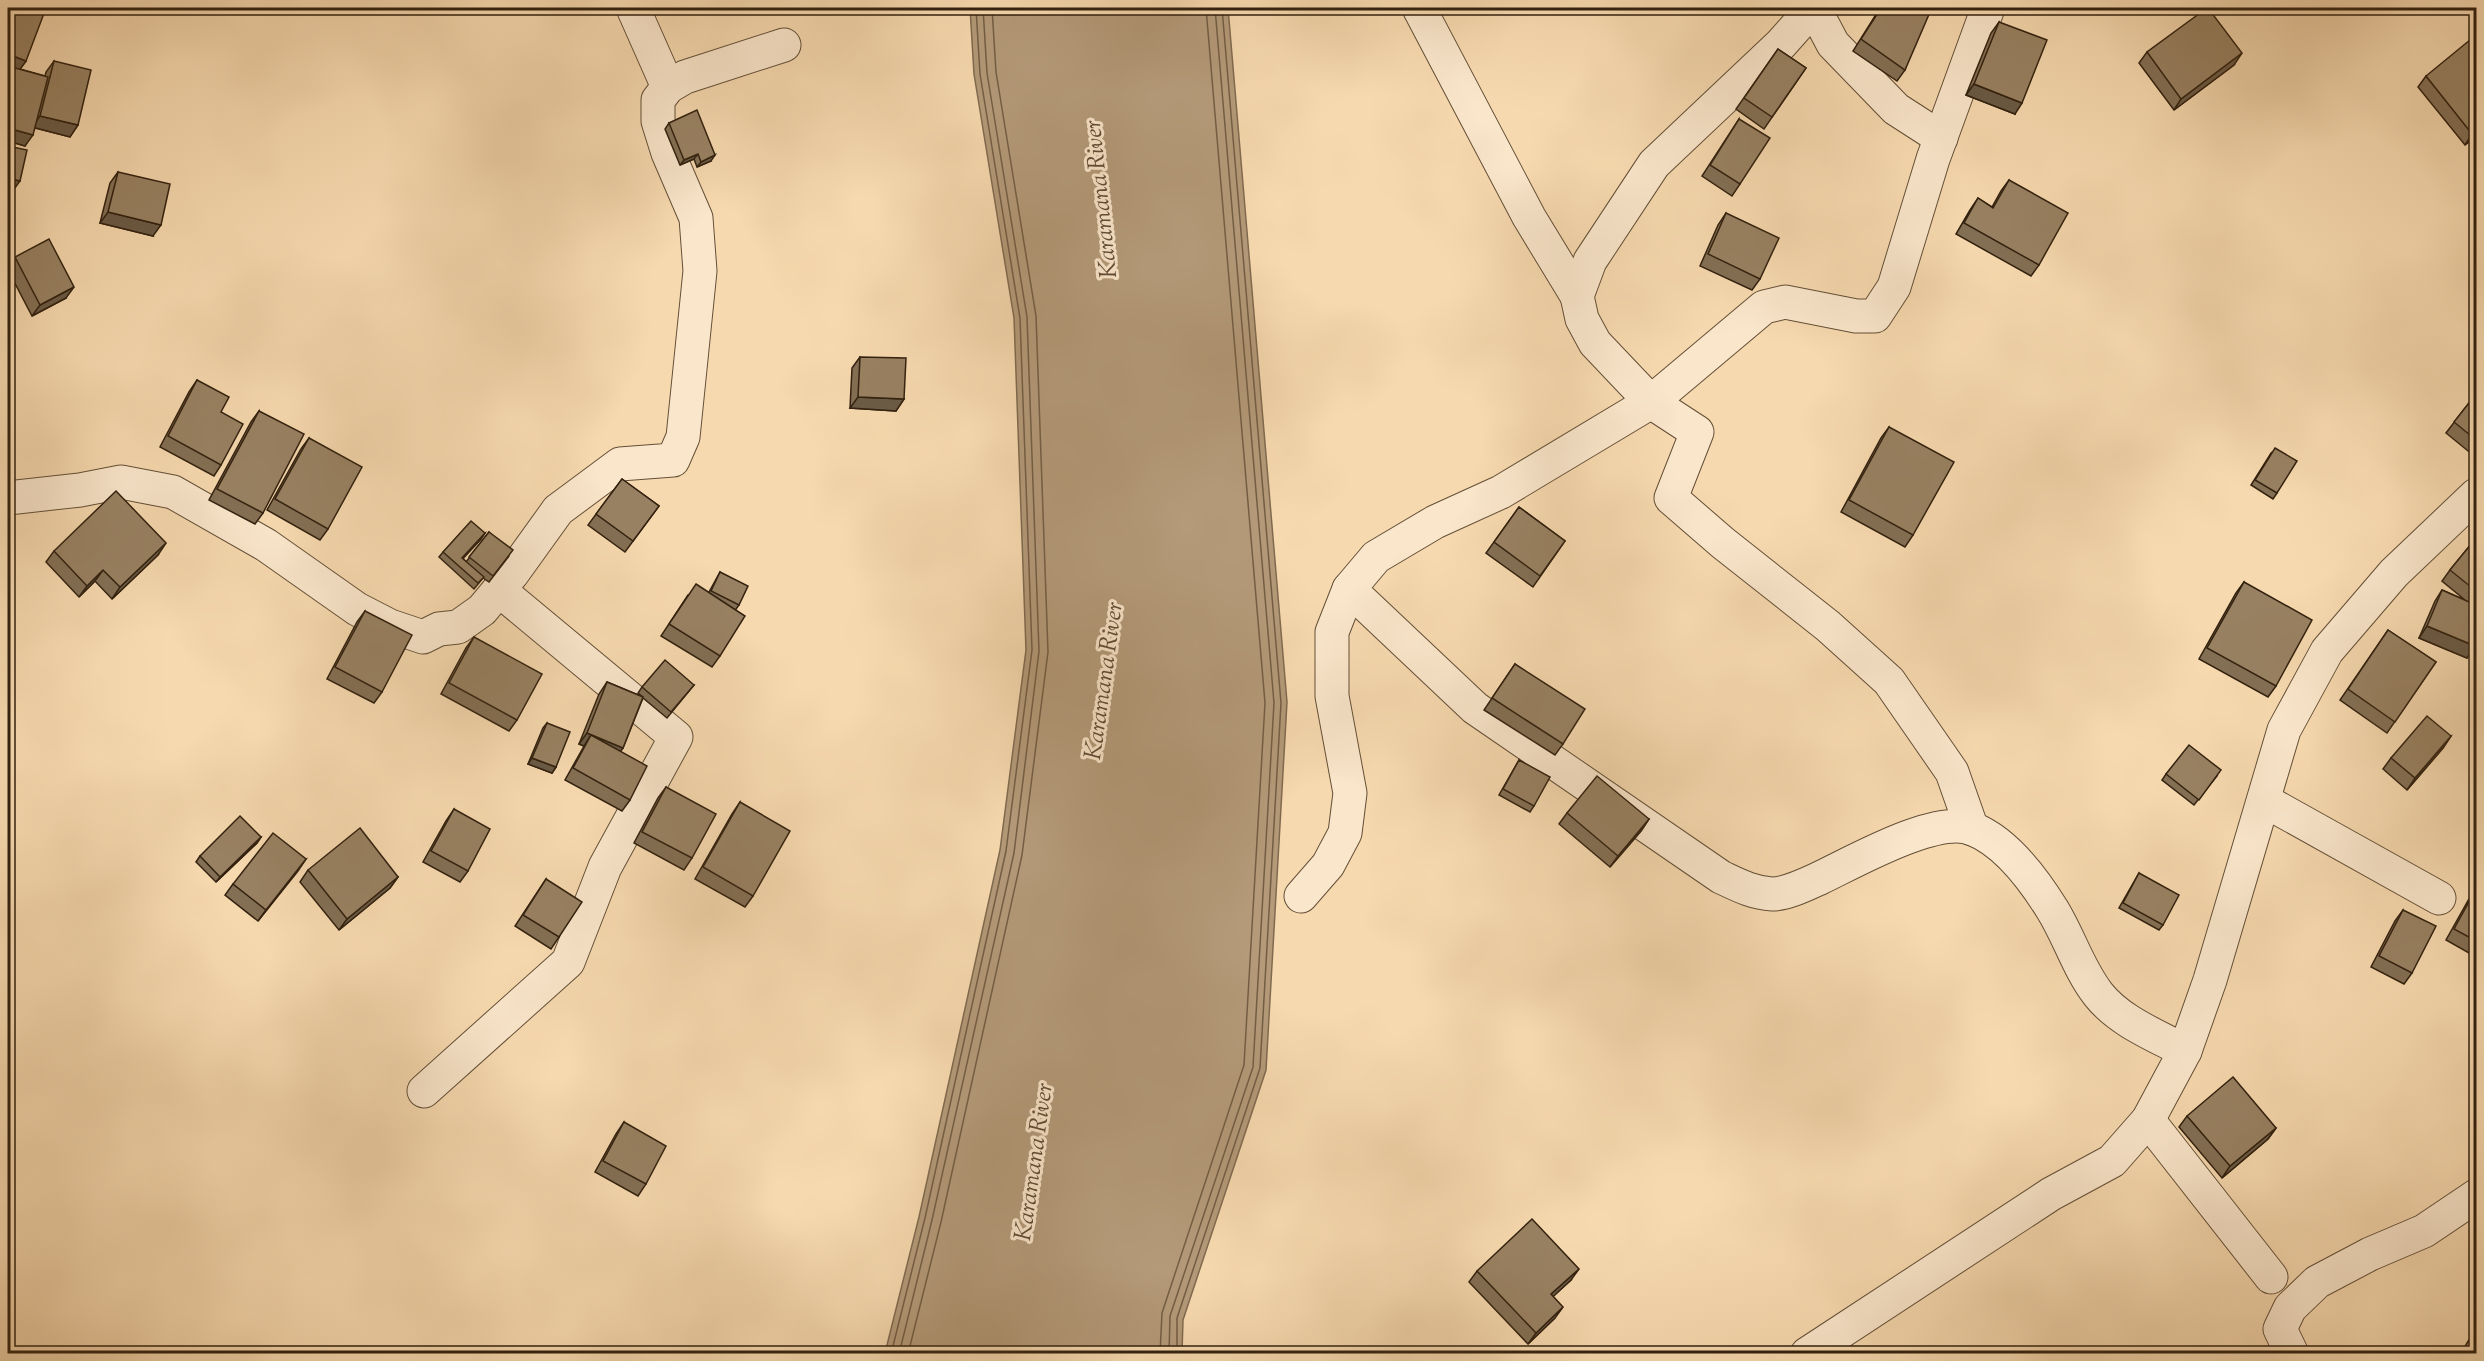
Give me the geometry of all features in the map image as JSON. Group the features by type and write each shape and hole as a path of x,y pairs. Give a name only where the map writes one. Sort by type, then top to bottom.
{"street":[{"path":"633,8 668,87"},
{"path":"1419,8 1529,217 1577,296 1582,319 1594,344 1651,402 1697,432 1671,498 1723,543 1828,626 1889,681 1952,771 1972,828"},
{"path":"1577,296 1590,261 1654,164 1781,44 1813,8 1833,44 1896,109 1941,138"},
{"path":"1301,896 1328,865 1346,833 1350,793 1332,696 1332,632 1349,589 1376,557 1435,522 1501,492 1651,402 1764,307 1785,302 1856,316 1875,316 1894,287 1941,138 1988,8"},
{"path":"8,498 80,490 121,482 173,492 266,545 357,609 390,626 423,636 439,629 458,627 482,610 558,510 620,464 673,460 683,437 700,271 696,218 668,153 658,121 658,100 668,87 685,77 784,45"},
{"path":"1807,1353 2051,1194 2112,1161 2148,1120 2185,1051 2210,980 2265,801 2284,730 2327,651 2394,573 2476,495"},
{"path":"1349,589 1475,708 1540,755 1675,843 1721,877 1749,891 1775,894 1806,884 1905,838 1945,826 1972,828 2010,854 2018,863 2052,910 2076,958 2098,994 2128,1021 2185,1051"},
{"path":"424,1091 568,962 605,867 676,737 498,590"},
{"path":"2265,801 2439,898"},
{"path":"2148,1120 2271,1276"},
{"path":"2292,1353 2280,1329 2290,1308 2317,1282 2370,1254 2424,1231 2476,1196"}],"water":[{"name":"Karamana River","path":"970,8 1228,8 1287,702 1266,1070 1183,1320 1182,1353 885,1353 919,1217 1000,850 1026,650 1014,318 974,74"}],"building":[{"path":"8,8 46,8 26,61 8,54"},
{"path":"1881,8 1924,8 1930,12 1905,70 1861,39"},
{"path":"2207,8 2242,53 2181,99 2147,52"},
{"path":"1999,22 2047,40 2022,103 1974,84"},
{"path":"2476,35 2476,131 2472,134 2426,76"},
{"path":"1778,49 1806,68 1772,117 1744,98"},
{"path":"54,61 91,70 78,125 40,116"},
{"path":"8,66 48,77 33,135 8,128"},
{"path":"697,110 715,155 701,162 698,154 684,160 669,123"},
{"path":"1739,119 1770,138 1740,184 1710,165"},
{"path":"8,146 27,150 20,181 8,178"},
{"path":"118,172 170,184 161,225 108,212"},
{"path":"2009,180 2068,213 2039,265 1964,223 1978,198 1993,208"},
{"path":"1726,213 1779,238 1760,279 1708,254"},
{"path":"49,239 74,287 40,305 15,257"},
{"path":"860,357 906,358 904,399 858,397"},
{"path":"197,380 229,397 221,412 243,424 221,465 168,436"},
{"path":"2476,394 2476,440 2454,422"},
{"path":"259,411 304,434 263,513 217,489"},
{"path":"1889,427 1954,462 1913,535 1849,500"},
{"path":"309,438 362,467 328,529 275,499"},
{"path":"2275,448 2297,461 2277,493 2255,480"},
{"path":"622,479 659,506 633,541 596,514"},
{"path":"116,491 166,543 120,587 103,570 87,586 54,551"},
{"path":"1519,507 1565,541 1540,576 1494,542"},
{"path":"471,521 485,533 462,558 484,577 478,583 443,552"},
{"path":"489,532 513,550 493,576 469,557"},
{"path":"2476,538 2476,591 2450,570"},
{"path":"720,572 748,586 739,605 711,591"},
{"path":"2244,582 2312,620 2276,686 2207,648"},
{"path":"696,584 745,616 720,656 669,624"},
{"path":"2442,590 2476,605 2475,646 2427,626"},
{"path":"365,611 412,635 382,692 335,667"},
{"path":"2388,630 2436,662 2395,722 2348,689"},
{"path":"474,637 542,674 517,720 449,683"},
{"path":"665,660 694,685 671,712 642,687"},
{"path":"1515,664 1585,709 1563,744 1492,698"},
{"path":"607,682 643,697 623,748 587,733"},
{"path":"2427,716 2451,736 2415,778 2391,758"},
{"path":"547,723 570,732 556,767 532,758"},
{"path":"591,735 647,766 630,800 573,768"},
{"path":"2189,745 2221,770 2199,800 2166,774"},
{"path":"1519,760 1550,777 1534,806 1503,789"},
{"path":"1597,776 1649,819 1618,856 1567,813"},
{"path":"666,787 716,814 692,858 642,832"},
{"path":"740,802 790,831 753,896 703,867"},
{"path":"454,809 490,829 468,871 431,851"},
{"path":"240,816 261,837 220,877 200,856"},
{"path":"360,828 398,877 347,919 308,870"},
{"path":"273,833 306,859 266,910 233,884"},
{"path":"2139,873 2179,895 2163,925 2123,903"},
{"path":"546,879 582,902 559,937 523,915"},
{"path":"2476,889 2476,941 2454,929"},
{"path":"2403,910 2436,926 2412,973 2379,956"},
{"path":"2233,1077 2276,1128 2230,1166 2187,1116"},
{"path":"624,1122 666,1146 646,1184 603,1161"},
{"path":"1532,1219 1579,1269 1551,1294 1563,1307 1536,1333 1477,1271"},
{"path":"2476,1328 2476,1353 2461,1353"}]}
